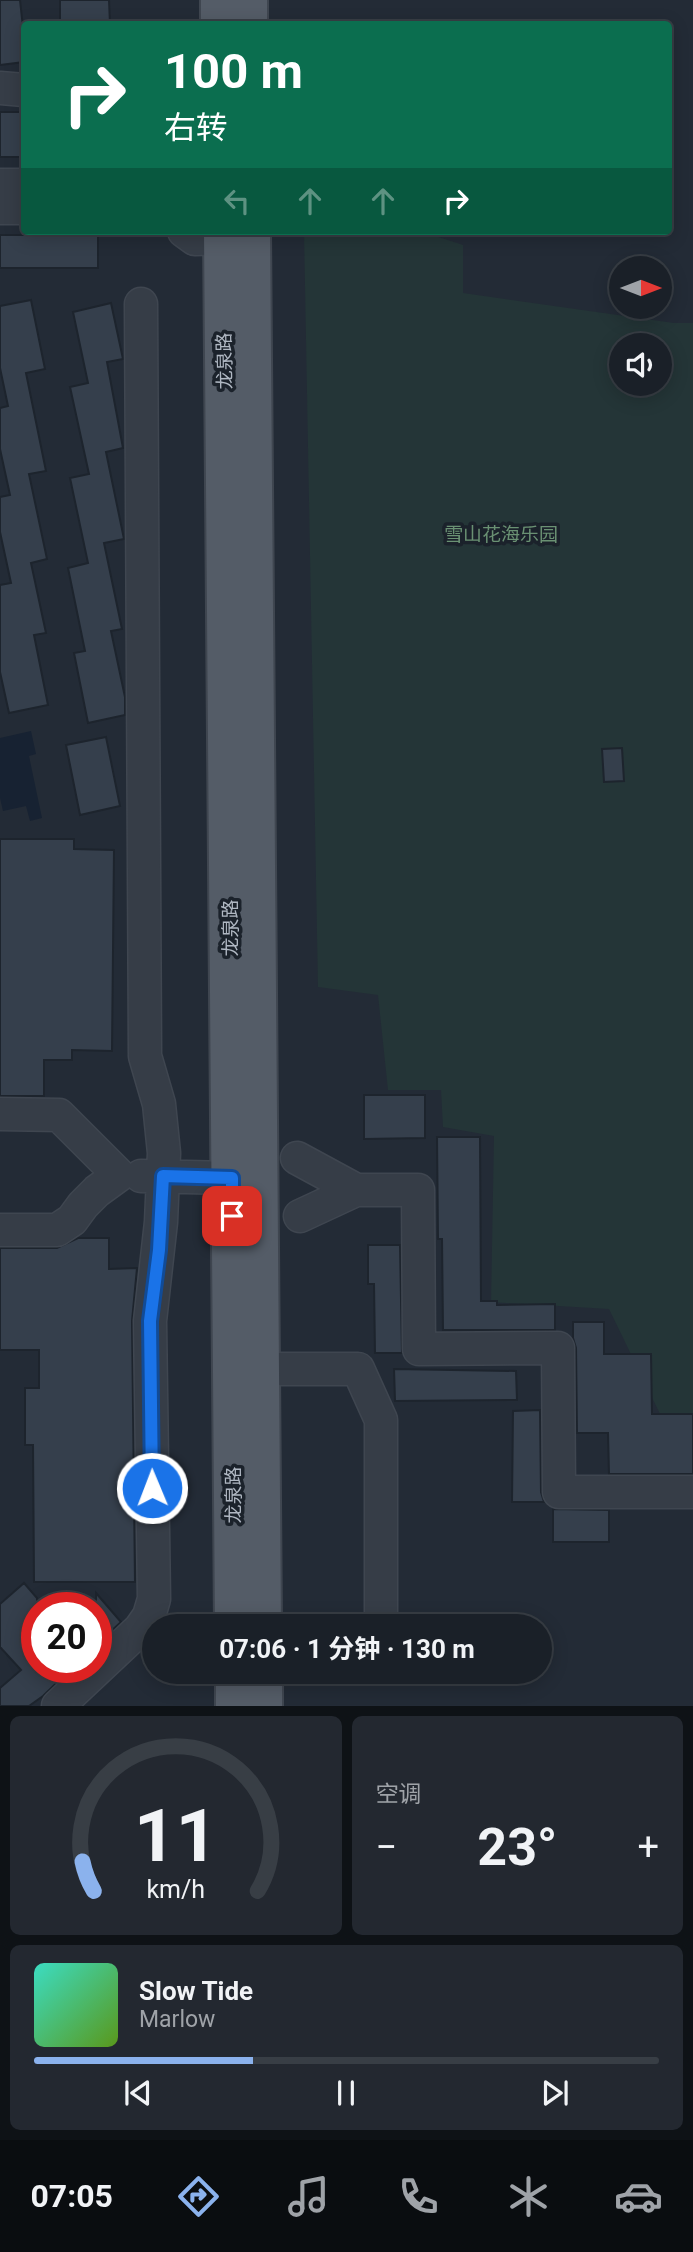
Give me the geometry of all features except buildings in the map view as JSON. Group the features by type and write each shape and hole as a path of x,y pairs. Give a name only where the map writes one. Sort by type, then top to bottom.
{"main road":[{"path":"220,0 220,21"},
{"path":"248,0 248,21"},
{"name":"龙泉路","path":"232,235 234,1614"},
{"name":"龙泉路","path":"232,235 261,1369 262,1614"},
{"path":"235,1684 235,1706"},
{"path":"263,1684 263,1706"}],"street":[{"path":"0,88 21,90"},
{"path":"0,184 21,184"},
{"path":"0,208 21,208"},
{"path":"190,235 195,239 220,235"},
{"path":"58,1706 140,1629 152,1608 150,1321 159,1250 164,1153 159,1104 145,1056 141,304"},
{"path":"0,1114 59,1115 119,1175"},
{"path":"298,1157 356,1190"},
{"path":"0,1230 57,1230 72,1220 97,1191 119,1175 232,1178"},
{"path":"300,1216 356,1190 418,1190 419,1349 558,1348 559,1492 693,1492"},
{"path":"261,1369 358,1369 380,1420 380,1614"}],"green space":[{"name":"雪山花海乐园","path":"304,235 432,235 463,245 463,293 609,314 609,319 693,323 693,1415 661,1416 609,1309 491,1302 494,1136 443,1127 441,1090 388,1090 378,995 318,987"}],"water":[{"path":"31,731 36,754 29,756 42,818 30,821 26,806 3,811 0,798 0,738"}],"route":[{"path":"152,1488 150,1321 159,1250 163,1176 232,1178 232,1216"}]}
